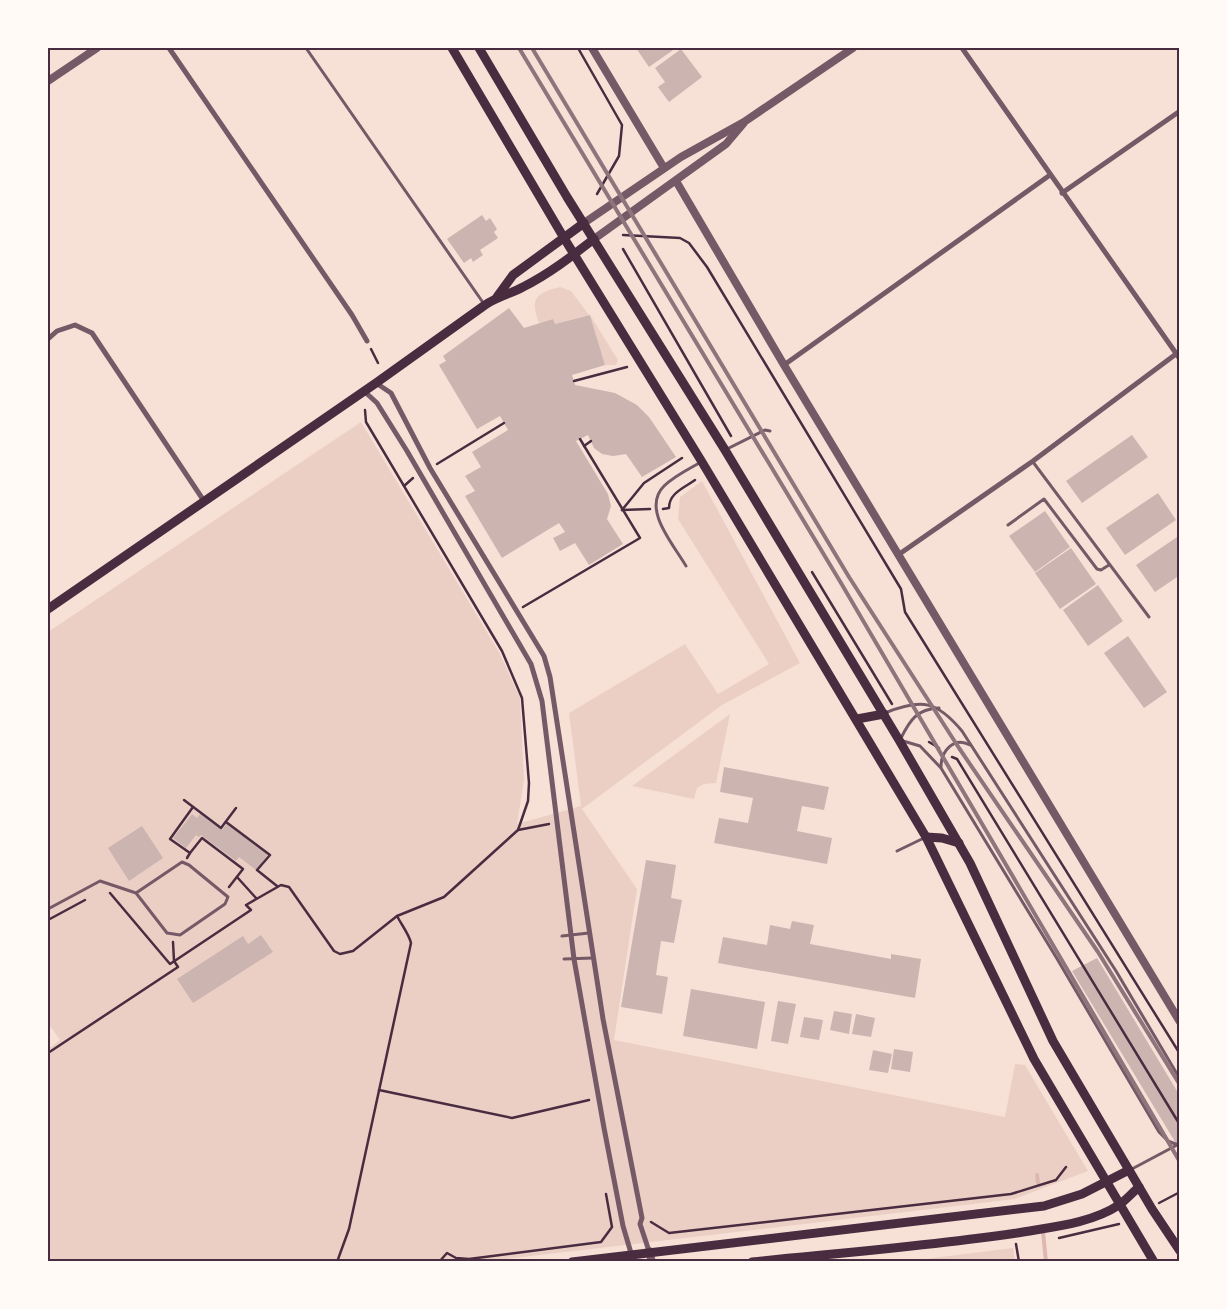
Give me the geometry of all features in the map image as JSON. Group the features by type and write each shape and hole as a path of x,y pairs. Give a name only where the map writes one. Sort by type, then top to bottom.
{"main road":[{"path":"452,48 564,238 702,462 926,837 1034,1059 1154,1262"},
{"path":"479,48 884,714 959,844 1053,1041 1139,1187 1180,1251"},
{"path":"497,297 513,275 584,223"},
{"path":"48,609 376,383 485,305 497,297 523,287 574,254 594,238"},
{"path":"857,719 884,714"},
{"path":"926,837 942,838 959,844"},
{"path":"572,1262 633,1257 649,1251 1044,1206 1082,1194 1129,1170"},
{"path":"752,1262 840,1255 1025,1231 1085,1220 1120,1205 1139,1187"}],"street":[{"path":"48,81 97,48"},
{"path":"169,48 352,315 366,341"},
{"path":"592,48 664,168"},
{"path":"584,223 664,168 719,134 744,122 853,48"},
{"path":"898,555 1178,357 962,48"},
{"path":"1062,193 1180,111"},
{"path":"594,238 726,144 744,122"},
{"path":"784,365 1050,175"},
{"path":"676,181 784,365 1180,1022"},
{"path":"48,338 57,331 75,325 92,334 204,501"},
{"path":"376,383 392,393 430,468 544,656 550,677 589,933 615,1087 642,1218 640,1224 652,1262"},
{"path":"364,391 377,403 407,450 531,664 542,700 574,959 623,1226 633,1257"}],"lane":[{"path":"306,48 485,305"},
{"path":"725,450 765,430 770,431"},
{"path":"747,439 750,443"},
{"path":"1033,461 1149,617"},
{"path":"686,566 658,519 656,501 665,485 702,462"},
{"path":"1008,525 1044,499 1097,569 1101,570 1110,565"},
{"path":"884,714 895,709 924,703 938,708 953,720 972,746 1116,971 1180,1079"},
{"path":"938,708 924,710 916,714 899,740 920,746 940,768 1061,965 1159,1132 1168,1141 1179,1144"},
{"path":"940,768 944,752 950,746 958,742 972,746"},
{"path":"897,851 926,837"},
{"path":"48,909 100,881 136,893 167,933 174,936 225,904 228,897 225,892 185,862 179,864 136,893"},
{"path":"562,936 589,933"},
{"path":"564,960 593,958"},
{"path":"1129,1170 1179,1144"}],"path":[{"path":"578,48 622,125 619,156 597,194"},
{"path":"623,235 680,238 689,243 707,267 902,590 905,612 1180,1054"},
{"path":"623,250 735,444"},
{"path":"366,341 378,363"},
{"path":"574,381 627,367"},
{"path":"105,891 110,894 170,964 251,910 246,905 277,886 285,885 289,887 334,952 340,954 353,951 396,916 444,897 518,830 528,801 529,771 522,698 502,651 366,422 366,410"},
{"path":"435,465 504,423"},
{"path":"521,608 640,538 580,439"},
{"path":"584,446 591,441"},
{"path":"622,510 644,483 682,458"},
{"path":"808,564 895,709"},
{"path":"921,739 956,760 1180,1125"},
{"path":"184,800 221,828 236,808"},
{"path":"190,853 170,839 193,807"},
{"path":"226,822 270,855 257,870 277,886"},
{"path":"185,862 202,838 243,869 225,892"},
{"path":"237,877 256,899"},
{"path":"48,920 68,911 87,898"},
{"path":"336,1262 349,1230 411,943 410,937 404,932 396,916"},
{"path":"48,1053 178,968 174,961 174,936"},
{"path":"379,1090 512,1118 589,1099 591,1108"},
{"path":"651,1222 669,1233 1012,1194 1056,1180 1066,1166"},
{"path":"440,1262 447,1253 456,1258 468,1260 601,1242 612,1227 606,1191"},
{"path":"1016,1244 1019,1262"}],"shaded area":[{"path":"560,287 571,291 589,315 555,324 553,319 539,323 535,308 537,298 545,292"},
{"path":"590,315 618,360 616,365 605,365"},
{"path":"361,422 499,652 520,698 524,780 517,824 581,806 569,713 685,644 718,694 769,664 678,519 680,497 702,481 800,663 722,705 582,809 637,889 614,1040 1005,1117 1015,1064 1025,1065 1088,1171 1015,1199 490,1261 48,1262 48,1049 60,1040 48,1023 48,632"},
{"path":"730,714 716,783 704,784 697,788 694,799 632,786"},
{"path":"1013,1248 1015,1261 909,1261"}],"building":[{"path":"636,48 676,48 649,67"},
{"path":"681,49 702,77 669,102 658,87 665,82 655,68"},
{"path":"482,215 486,221 490,218 497,229 494,232 498,238 480,250 483,255 473,262 471,258 464,263 447,239"},
{"path":"509,308 524,328 553,319 555,324 590,315 605,365 572,375 575,385 615,393 637,405 649,417 676,457 642,477 626,454 613,456 602,454 594,448 588,435 576,441 608,494 611,506 607,519 623,544 589,565 575,543 560,551 553,538 565,532 559,523 502,558 465,496 475,491 465,476 481,467 472,452 508,430 500,416 477,429 439,365 446,361 443,356"},
{"path":"1132,435 1148,457 1082,503 1066,481"},
{"path":"1158,493 1176,520 1125,555 1106,528"},
{"path":"1045,511 1070,547 1035,572 1009,536"},
{"path":"1180,535 1180,575 1155,592 1136,565"},
{"path":"1071,548 1096,584 1060,609 1035,573"},
{"path":"1098,585 1123,621 1088,646 1063,610"},
{"path":"1128,636 1167,692 1144,708 1104,653"},
{"path":"724,767 829,787 824,810 802,806 797,831 832,838 827,864 714,843 719,818 748,823 753,798 720,792"},
{"path":"192,814 197,818 200,814 222,830 228,822 269,853 256,870 239,857 236,861 201,835 199,837 196,835 186,848 173,838"},
{"path":"142,826 163,858 129,881 108,848"},
{"path":"646,860 676,865 671,898 682,900 674,943 661,941 656,975 668,977 662,1014 621,1007"},
{"path":"792,921 814,925 810,944 891,959 891,954 921,959 915,998 718,963 723,937 767,945 770,925 790,929"},
{"path":"261,935 273,952 193,1003 177,979 243,936 248,944"},
{"path":"1097,958 1180,1096 1180,1150 1072,971"},
{"path":"691,989 765,1002 757,1049 683,1036"},
{"path":"778,1001 796,1004 788,1044 771,1041"},
{"path":"834,1011 852,1014 849,1034 830,1030"},
{"path":"856,1014 875,1018 871,1037 852,1034"},
{"path":"804,1017 823,1020 819,1040 800,1037"},
{"path":"894,1049 913,1052 910,1072 891,1069"},
{"path":"873,1050 892,1054 888,1073 869,1070"}],"waterway":[{"path":"1037,1175 1038,1183"},
{"path":"1043,1232 1046,1262"}],"railway":[{"path":"519,48 841,583 1180,1162"},
{"path":"532,48 849,577 959,748 1098,952 1180,1085"}]}
